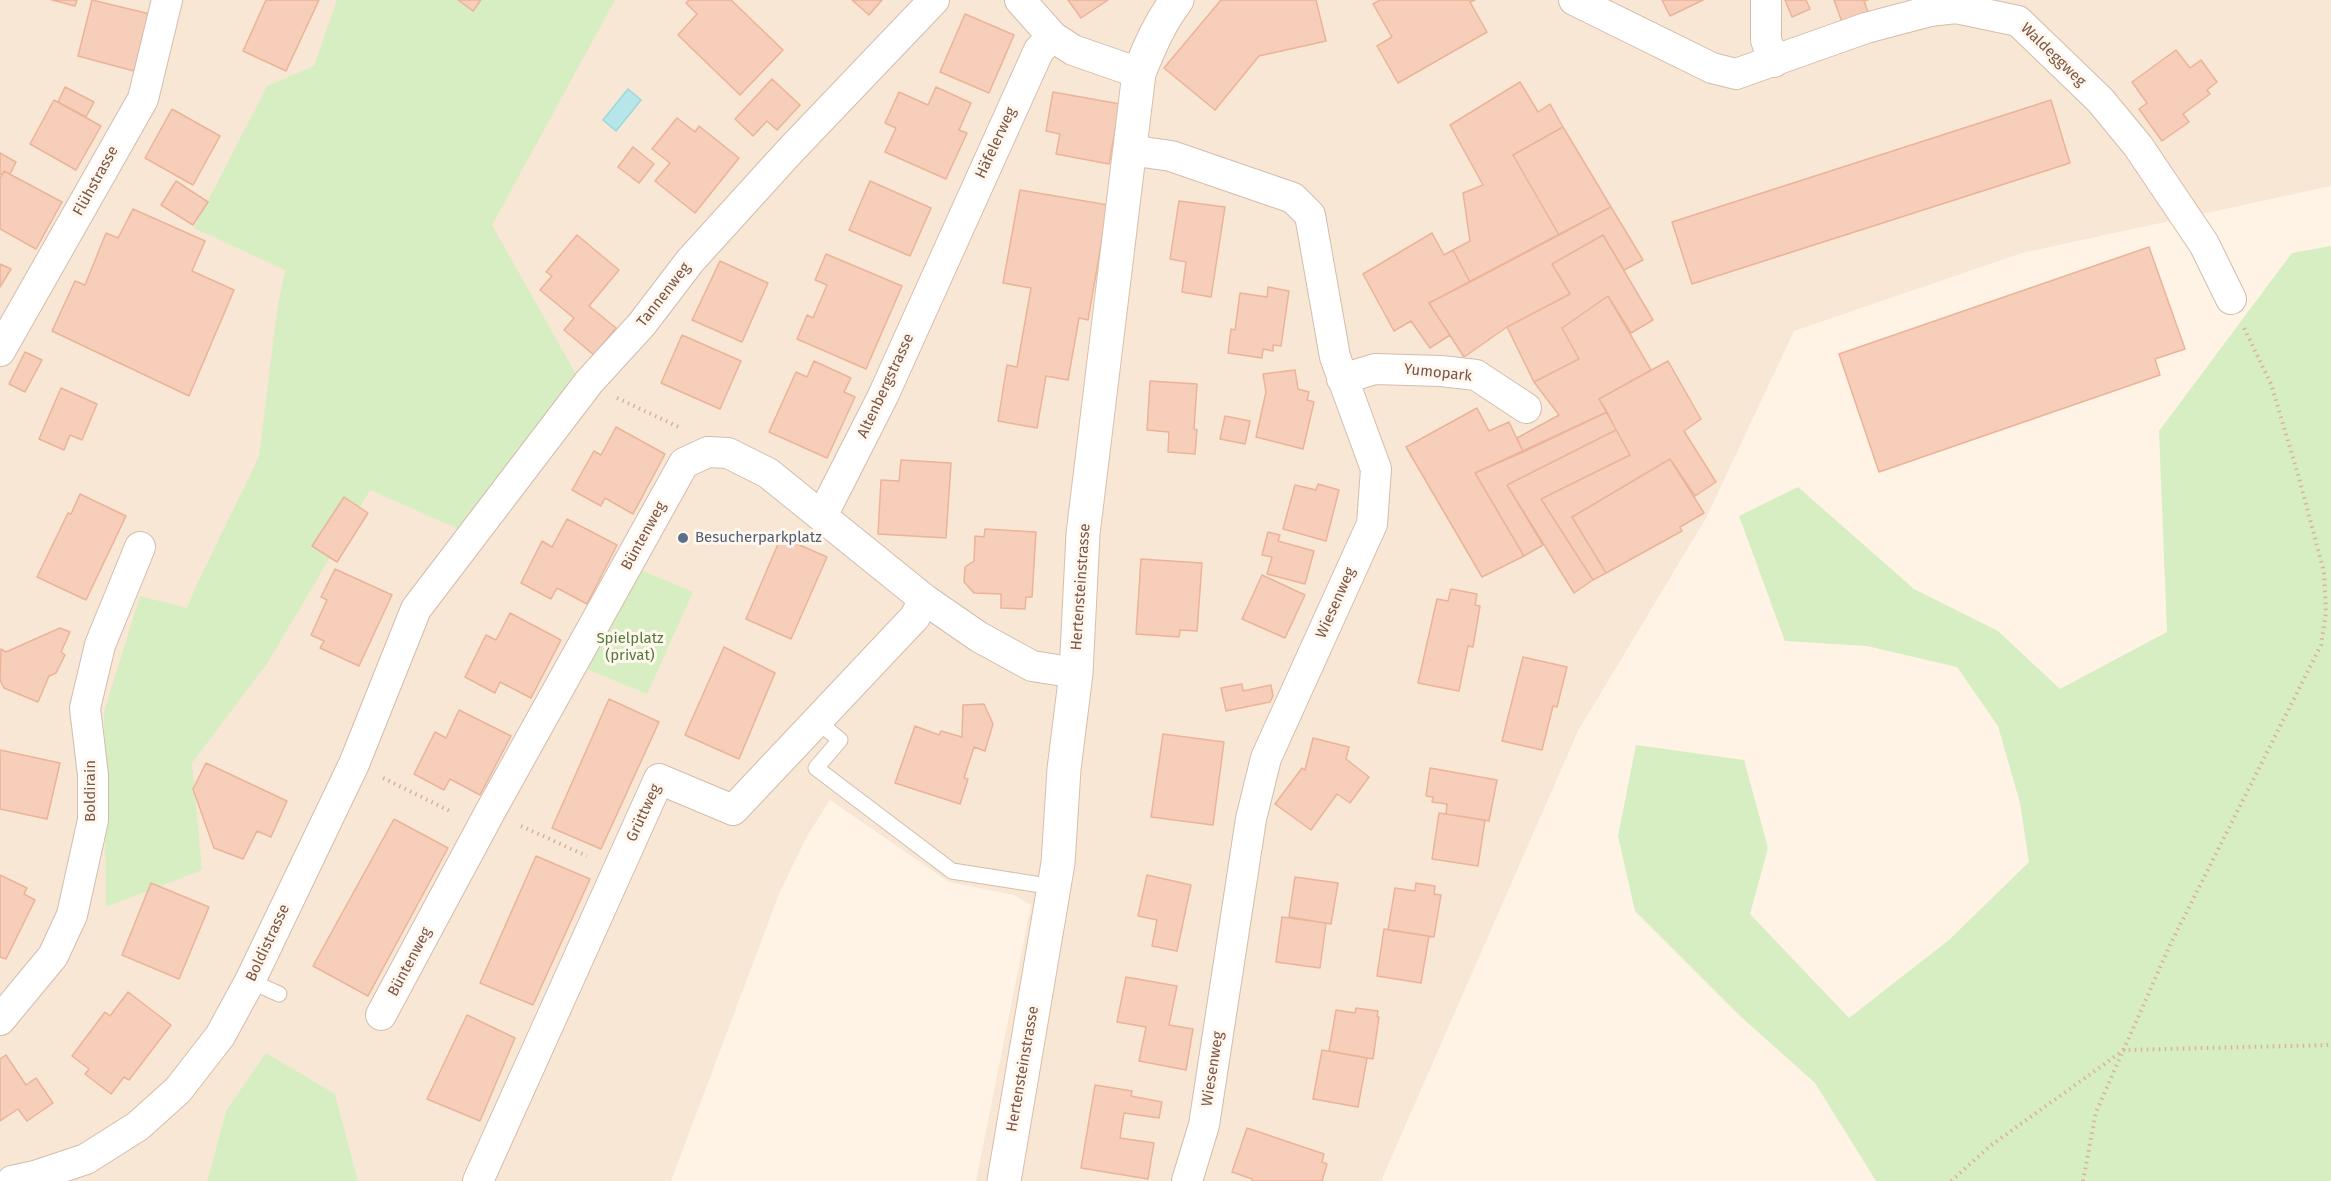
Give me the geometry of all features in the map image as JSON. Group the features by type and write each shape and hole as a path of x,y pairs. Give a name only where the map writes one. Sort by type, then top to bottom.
{"street":[{"name":"Flühstrasse","path":"0,351 143,99 166,0"},
{"name":"Tannenweg","path":"416,609 589,382 642,324 690,261 789,152 934,0"},
{"path":"1020,0 1053,37 1073,50 1139,74"},
{"name":"Hertensteinstrasse","path":"1004,1181 1058,863 1064,769 1076,673 1083,534 1139,74 1151,44 1169,10 1177,0"},
{"name":"Waldeggweg","path":"1574,0 1712,68 1736,74 1866,28 1930,11 1956,8 2018,21 2100,100 2138,146 2204,244 2230,299"},
{"path":"1766,0 1766,40 1774,62"},
{"name":"Häfelerweg","path":"947,254 1040,51 1053,37"},
{"name":"Wiesenweg","path":"1129,150 1171,156 1293,198 1310,215 1335,357 1376,469 1372,524 1266,758 1251,819 1204,1125 1187,1181"},
{"name":"Altenbergstrasse","path":"822,516 883,396 947,254"},
{"name":"Yumopark","path":"1342,379 1375,369 1441,370 1476,375 1526,408"},
{"path":"708,452 728,453 768,473 924,599 979,637 1032,666 1076,673"},
{"name":"Büntenweg","path":"381,1015 684,463 708,452"},
{"name":"Boldirain","path":"0,1020 53,956 72,915 93,820 93,775 85,708 100,645 140,547"},
{"name":"Grüttweg","path":"478,1181 659,779 733,810 915,617 924,599"},
{"name":"Boldistrasse","path":"12,1181 86,1159 138,1126 178,1090 220,1036 250,981 354,764 416,609"}],"lane":[{"path":"817,721 840,741 816,768 952,871 1054,887"},
{"path":"250,981 279,994"}],"path":[{"path":"2083,1181 2096,1112 2170,945 2321,645 2329,613 2324,573 2271,384 2230,299"},
{"path":"589,382 603,392 706,440 708,452"},
{"path":"354,764 618,870"},
{"path":"1951,1181 1990,1146 2124,1050 2331,1045"}],"shaded area":[{"path":"0,0 2331,0 2331,186 2022,253 1794,331 1706,518 1578,731 1381,1181 976,1181 1031,905 1014,895 949,882 830,800 807,836 779,894 671,1181 358,1181 335,1094 226,1111 207,1181 0,1181"}],"green space":[{"path":"337,0 615,0 492,225 578,378 463,531 370,490 268,662 192,763 202,870 106,907 104,712 140,596 187,608 259,457 277,311 285,270 194,228 267,86 314,66"},
{"path":"2331,246 2331,1181 1876,1181 1815,1083 1739,1015 1635,911 1618,836 1636,745 1744,760 1768,848 1750,914 1849,1018 1949,940 2029,862 2020,803 1998,726 1957,667 1867,646 1785,641 1739,516 1798,487 1914,589 1998,631 2060,689 2167,632 2159,431 2292,253"},
{"name":"Spielplatz (privat)","path":"634,567 693,592 647,694 581,667"},
{"path":"266,1053 335,1094 358,1181 207,1181 226,1111"}],"water":[{"path":"628,89 641,100 616,131 603,120"}],"building":[{"path":"52,0 77,0 75,6"},
{"path":"92,0 150,14 134,71 78,56"},
{"path":"266,0 319,0 286,71 243,51"},
{"path":"458,0 481,0 473,11"},
{"path":"689,0 731,0 783,50 740,95 678,35 697,14 686,3"},
{"path":"852,0 882,0 869,15"},
{"path":"1068,0 1108,0 1081,18"},
{"path":"1221,0 1316,0 1326,41 1259,56 1215,110 1164,68"},
{"path":"1380,0 1475,0 1470,2 1487,32 1398,83 1377,46 1392,37 1373,4"},
{"path":"1662,0 1703,0 1670,16"},
{"path":"1785,0 1806,0 1810,9 1792,17"},
{"path":"1834,0 1868,0 1864,1 1868,12 1842,22"},
{"path":"965,14 1014,35 989,93 940,72"},
{"path":"2176,50 2190,68 2201,60 2217,82 2207,90 2210,94 2183,114 2189,122 2162,141 2139,109 2147,103 2132,82"},
{"path":"772,79 800,105 777,130 767,121 753,136 735,119"},
{"path":"1520,82 1538,112 1550,104 1563,127 1513,155 1559,235 1470,282 1453,250 1470,241 1463,193 1483,185 1450,125"},
{"path":"65,87 94,102 86,117 58,102"},
{"path":"936,87 971,103 959,130 967,133 946,179 885,152 896,128 885,123 899,92 928,105"},
{"path":"1053,92 1120,104 1109,164 1056,154 1060,134 1046,131"},
{"path":"54,100 101,126 76,170 30,144"},
{"path":"2051,100 2070,163 1692,284 1672,222"},
{"path":"172,109 220,136 193,185 145,158"},
{"path":"677,118 695,132 699,126 739,158 695,213 655,181 670,163 652,149"},
{"path":"1563,127 1611,207 1559,235 1513,155"},
{"path":"633,147 654,164 639,183 618,167"},
{"path":"0,153 16,162 10,174 4,171 2,175 0,174"},
{"path":"4,171 62,202 36,249 0,229 0,178"},
{"path":"176,181 208,202 193,225 161,205"},
{"path":"870,181 931,208 910,256 849,230"},
{"path":"1020,190 1108,205 1088,320 1079,318 1068,380 1046,376 1037,428 998,421 1007,365 1017,367 1031,288 1003,283"},
{"path":"1179,201 1225,207 1211,297 1182,292 1186,262 1170,259"},
{"path":"1611,207 1643,260 1624,270 1603,235 1552,264 1570,294 1507,327 1464,357 1429,303"},
{"path":"133,209 205,241 192,271 234,290 189,396 52,331 75,281 85,285 106,233 118,238"},
{"path":"1432,233 1444,255 1453,250 1470,282 1429,303 1450,335 1430,348 1411,321 1394,331 1363,274"},
{"path":"577,235 619,270 589,306 616,328 594,355 564,330 574,318 540,290 552,276 546,272"},
{"path":"1603,235 1653,320 1631,333 1608,296 1562,328 1579,359 1534,382 1507,327 1570,294 1552,264"},
{"path":"2149,247 2185,349 2155,359 2160,375 1879,472 1839,354"},
{"path":"826,254 902,286 866,369 797,339 807,315 813,318 827,285 815,280"},
{"path":"720,261 768,283 742,342 692,320"},
{"path":"0,264 11,269 0,287"},
{"path":"1268,287 1289,291 1281,346 1273,345 1273,351 1263,349 1262,358 1228,353 1231,329 1235,330 1240,293 1267,297"},
{"path":"1608,296 1651,370 1599,399 1607,412 1523,452 1517,438 1559,415 1534,382 1579,359 1562,328"},
{"path":"682,335 741,361 720,409 661,383"},
{"path":"25,352 42,360 25,392 9,384"},
{"path":"814,361 851,378 844,392 855,397 827,458 769,432 796,372 807,377"},
{"path":"1668,361 1701,419 1684,431 1716,482 1695,496 1670,459 1572,517 1606,573 1593,580 1541,499 1630,455 1599,399"},
{"path":"1295,370 1298,389 1309,392 1307,400 1314,402 1303,449 1256,437 1266,392 1263,374"},
{"path":"1150,381 1197,384 1195,454 1168,452 1169,432 1147,430"},
{"path":"61,388 97,404 82,440 70,435 64,450 39,439"},
{"path":"1477,408 1489,431 1509,422 1523,452 1475,473 1524,556 1482,577 1406,447"},
{"path":"1607,412 1616,430 1507,485 1543,545 1524,556 1475,473"},
{"path":"1225,416 1250,421 1245,444 1220,439"},
{"path":"616,427 665,454 633,514 605,498 601,506 572,490 594,451 601,455"},
{"path":"1616,430 1630,455 1541,499 1593,580 1574,593 1507,485"},
{"path":"1670,459 1704,513 1680,527 1682,531 1606,573 1572,517"},
{"path":"901,460 951,463 946,538 878,534 881,480 899,481"},
{"path":"1318,484 1339,490 1326,541 1283,529 1295,485 1316,490"},
{"path":"80,494 126,516 86,600 37,577 68,513 71,514"},
{"path":"344,497 368,513 337,562 312,546"},
{"path":"567,519 617,545 587,604 557,588 551,599 521,583 542,541 552,547"},
{"path":"985,529 1036,532 1032,597 1026,597 1025,609 1001,608 1001,594 974,593 964,582 965,567 974,561 975,536 984,537"},
{"path":"1268,532 1280,535 1278,541 1314,551 1305,584 1267,574 1272,557 1262,555"},
{"path":"781,537 827,557 791,639 746,619"},
{"path":"1141,559 1202,563 1197,631 1180,630 1179,637 1136,634"},
{"path":"335,569 392,595 359,666 320,648 324,641 311,635 327,600 321,597"},
{"path":"1262,575 1305,595 1285,638 1242,619"},
{"path":"1451,589 1477,594 1475,605 1480,606 1473,647 1468,646 1459,691 1418,683 1437,599 1448,601"},
{"path":"510,613 561,640 531,698 500,682 495,693 465,677 486,635 496,640"},
{"path":"60,628 70,632 61,652 65,655 56,673 49,676 38,702 4,688 0,680 1,649 6,652"},
{"path":"724,647 775,673 739,759 685,735"},
{"path":"1523,657 1567,667 1557,707 1553,706 1542,750 1502,741"},
{"path":"1242,684 1243,691 1271,685 1273,696 1270,702 1226,711 1221,688"},
{"path":"609,699 659,722 601,849 552,828"},
{"path":"984,704 993,724 985,751 974,747 964,778 968,779 960,804 895,783 915,726 939,735 941,731 962,737 963,705"},
{"path":"459,710 511,736 480,795 450,779 444,790 414,774 435,732 446,738"},
{"path":"1163,734 1224,742 1213,825 1151,817"},
{"path":"1313,738 1349,747 1346,759 1369,777 1350,803 1337,794 1311,830 1275,804 1302,768 1305,770"},
{"path":"0,750 60,763 47,819 0,809"},
{"path":"206,763 287,801 271,837 257,831 243,859 214,848 193,789"},
{"path":"1430,768 1497,780 1489,821 1446,814 1447,804 1432,802 1433,797 1426,796"},
{"path":"1439,813 1485,820 1478,866 1432,859"},
{"path":"394,819 448,848 368,996 313,966"},
{"path":"536,856 590,879 533,1005 480,983"},
{"path":"0,875 27,888 24,894 35,900 6,959 0,957"},
{"path":"1147,875 1191,885 1177,951 1152,946 1157,920 1138,916"},
{"path":"1295,877 1338,883 1331,924 1289,917"},
{"path":"151,883 209,907 179,979 122,955"},
{"path":"1416,883 1435,886 1434,894 1441,895 1434,937 1388,930 1395,888 1415,891"},
{"path":"1282,917 1326,923 1320,968 1276,962"},
{"path":"1384,929 1429,936 1421,983 1377,976"},
{"path":"1126,977 1177,986 1169,1025 1193,1029 1186,1070 1139,1061 1146,1027 1117,1022"},
{"path":"128,992 171,1025 129,1080 124,1077 111,1094 85,1074 89,1069 72,1056 105,1012 110,1016"},
{"path":"1356,1008 1378,1011 1373,1059 1329,1051 1336,1010 1355,1013"},
{"path":"467,1015 515,1038 480,1121 427,1099"},
{"path":"1322,1050 1367,1058 1358,1107 1313,1099"},
{"path":"6,1055 26,1085 36,1078 53,1103 27,1121 18,1109 0,1121 0,1059"},
{"path":"1095,1085 1132,1091 1131,1096 1162,1102 1159,1118 1124,1113 1120,1138 1154,1143 1148,1179 1081,1168"},
{"path":"1247,1128 1324,1154 1322,1162 1327,1164 1322,1181 1252,1181 1252,1179 1232,1172"}],"place":[{"name":"Besucherparkplatz","path":"683,538"}]}
